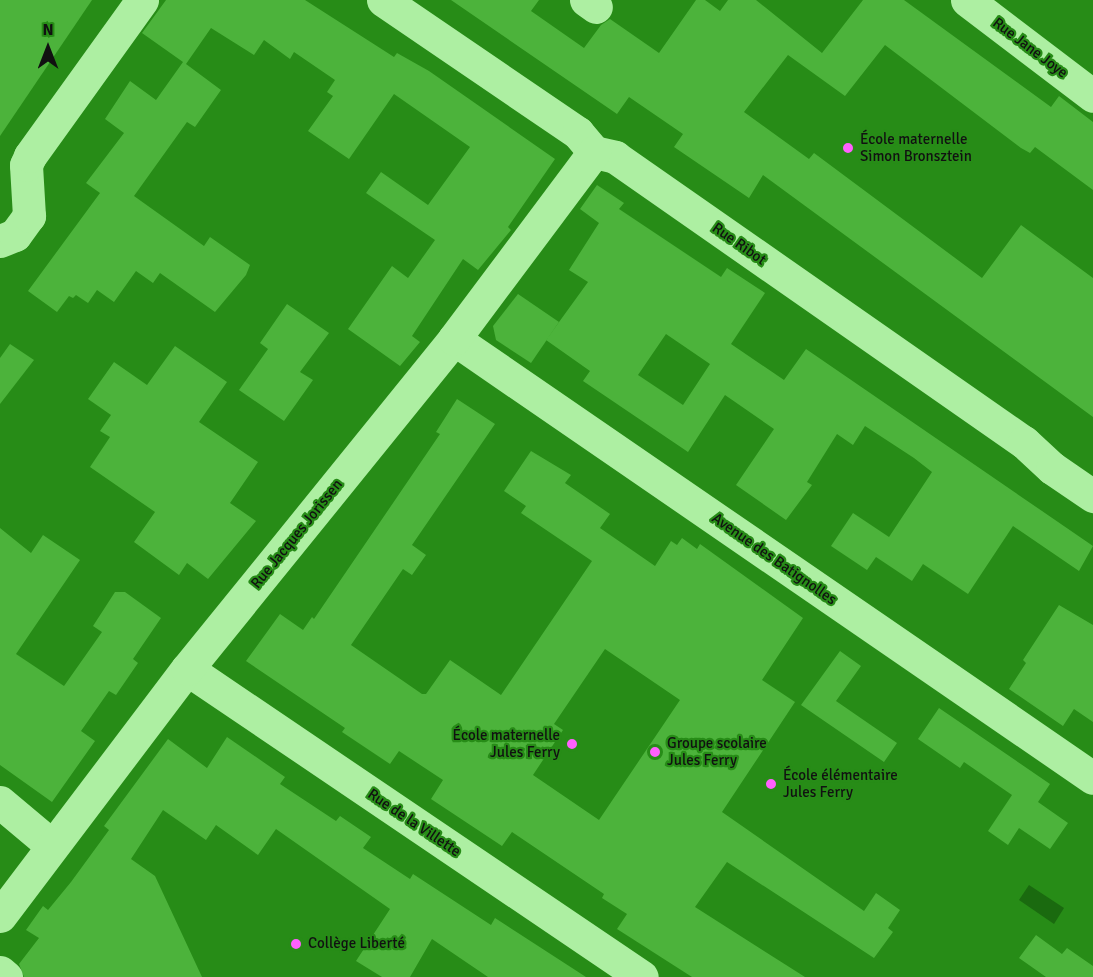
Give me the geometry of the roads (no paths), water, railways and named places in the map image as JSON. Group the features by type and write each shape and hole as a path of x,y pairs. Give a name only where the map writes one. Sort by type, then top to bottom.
{"street":[{"path":"0,241 15,235 29,216 13,173 30,156 142,0"},
{"name":"Rue Ribot","path":"383,0 578,133 594,152 615,157 1024,442 1052,468 1093,496"},
{"name":"Rue Jane Joye","path":"967,0 1093,96"},
{"name":"Rue Jacques Jorissen","path":"0,916 51,845 187,669 454,339 594,152"},
{"name":"Avenue des Batignolles","path":"454,339 1093,778"},
{"name":"Rue de la Villette","path":"187,669 642,977"},
{"path":"0,802 51,845"},
{"path":"0,972 6,977"}],"place":[{"name":"École maternelle Simon Bronsztein","path":"848,148"},
{"name":"École maternelle Jules Ferry","path":"572,744"},
{"name":"Groupe scolaire Jules Ferry","path":"655,752"},
{"name":"École élémentaire Jules Ferry","path":"771,784"},
{"name":"Collège Liberté","path":"296,944"}]}
